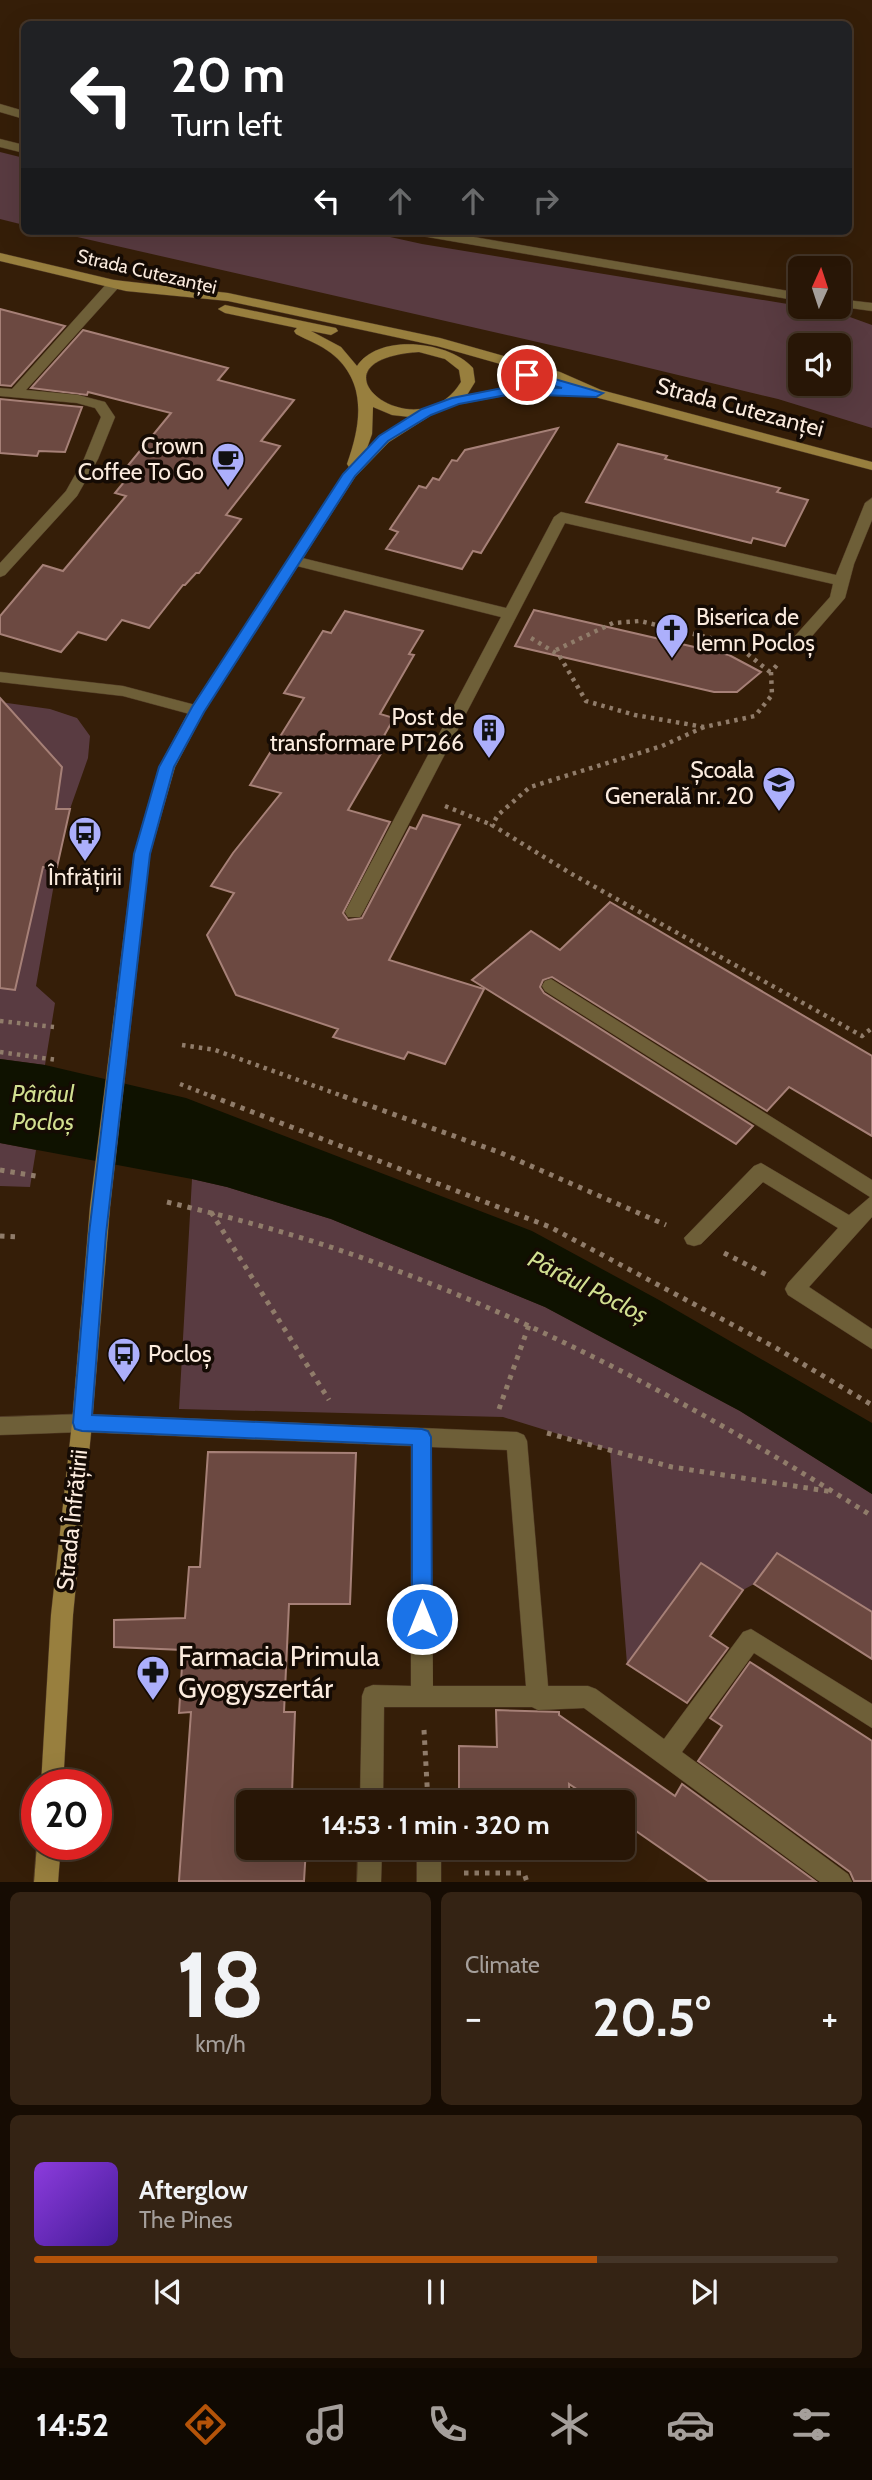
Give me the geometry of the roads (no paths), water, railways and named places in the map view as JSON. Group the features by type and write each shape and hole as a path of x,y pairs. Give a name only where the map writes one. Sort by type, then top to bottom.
{"street":[{"path":"0,108 21,114"},
{"path":"0,143 21,148"},
{"path":"439,235 788,295"},
{"name":"Strada Cutezanței","path":"0,257 285,323 419,348"},
{"path":"16,393 114,284 228,297 440,342 555,375 596,393"},
{"path":"851,305 872,307"},
{"name":"Strada Cutezanței","path":"285,323 336,350 359,377"},
{"path":"419,348 450,355 468,372 466,392 456,401 427,412 392,410 366,397 359,388 359,377 363,368 386,352 419,348"},
{"name":"Strada Cutezanței","path":"450,355 872,466"},
{"name":"Strada Cutezanței","path":"456,401 512,390 596,393"},
{"path":"0,392 78,399 100,405 108,418 91,459 72,493 0,572"},
{"name":"Strada Înfrățirii","path":"350,474 365,434 366,397"},
{"name":"Strada Înfrățirii","path":"53,1769 62,1615 102,1187 142,854 167,767 197,710 350,474 384,439 427,412"},
{"path":"794,646 837,598 841,581 872,503"},
{"path":"354,912 561,517 841,581"},
{"path":"294,561 509,614"},
{"path":"0,677 123,691 197,710"},
{"path":"551,986 872,1190"},
{"path":"694,1238 761,1171 850,1226"},
{"path":"872,1205 795,1289 872,1340"},
{"path":"0,1426 82,1423 517,1441 538,1699"},
{"path":"422,1437 422,1696"},
{"path":"666,1755 751,1639 872,1717"},
{"path":"371,1790 373,1696 588,1698 840,1881"},
{"path":"46,1881 47,1860"},
{"path":"369,1881 370,1860"}],"water":[{"name":"Pârâul Pocloș","path":"0,1059 45,1065 186,1098 532,1231 659,1300 872,1423 872,1494 740,1411 545,1307 331,1219 227,1187 0,1143"}],"place":[{"name":"Crown Coffee To Go","path":"228,489"},
{"name":"Biserica de lemn Pocloș","path":"672,660"},
{"name":"Post de transformare PT266","path":"489,760"},
{"name":"Școala Generală nr. 20","path":"779,813"},
{"name":"Înfrățirii","path":"85,863"},
{"name":"Pocloș","path":"124,1384"},
{"name":"Farmacia Primula Gyogyszertár","path":"153,1702"}]}
